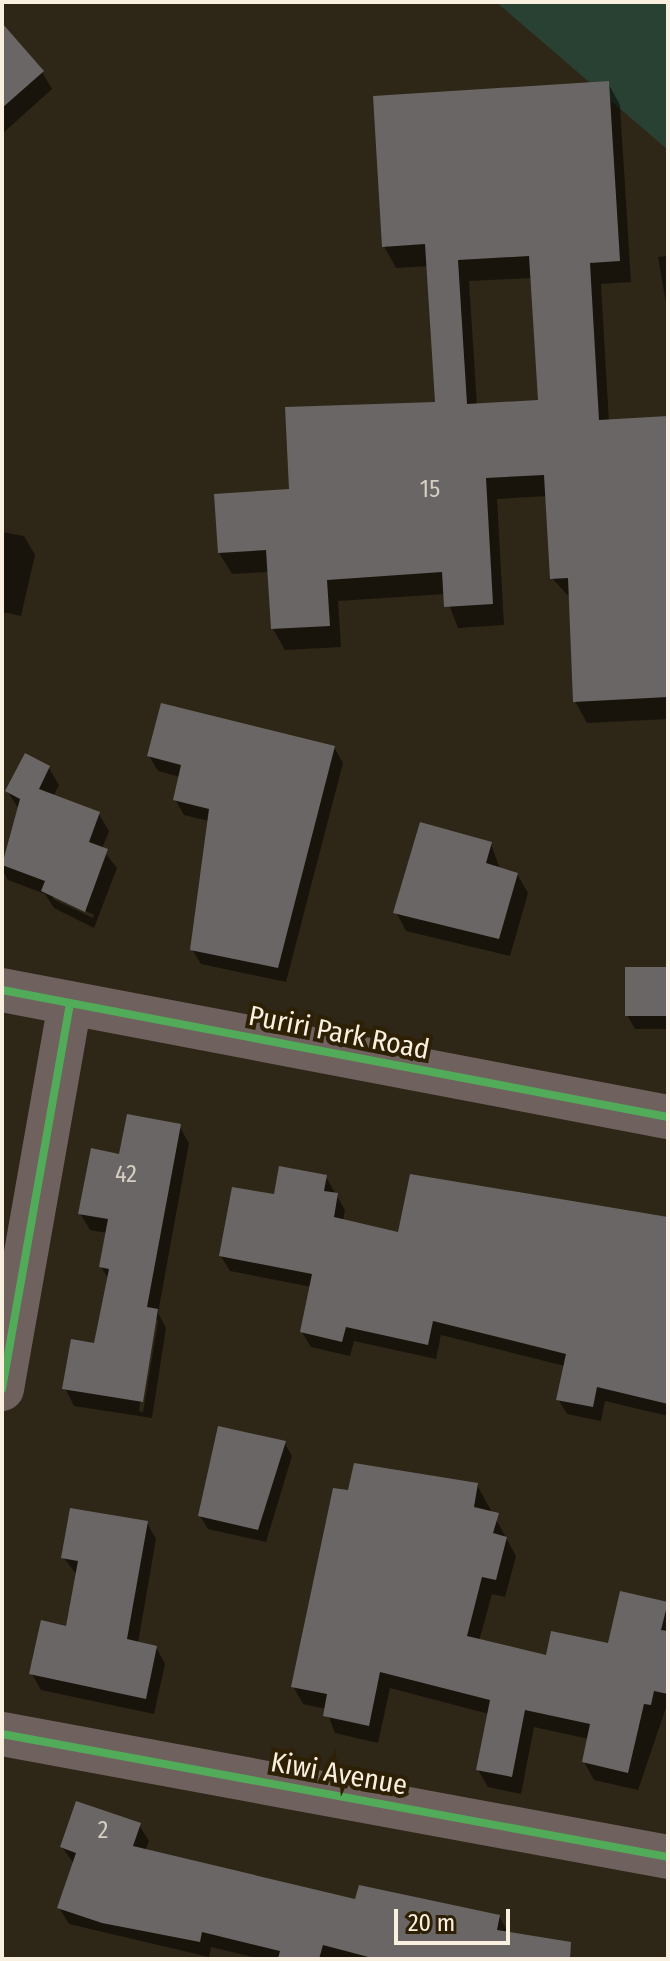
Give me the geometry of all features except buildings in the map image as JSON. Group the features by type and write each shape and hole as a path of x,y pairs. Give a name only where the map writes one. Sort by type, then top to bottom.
{"street":[{"name":"Puriri Park Road","path":"2,990 668,1117"},
{"path":"2,1389 70,1005"},
{"name":"Kiwi Avenue","path":"2,1734 668,1857"}],"green space":[{"path":"496,2 668,2 668,150"}],"cycle path":[{"path":"2,990 668,1117"},
{"path":"2,1389 70,1005"},
{"path":"2,1734 668,1857"}]}
